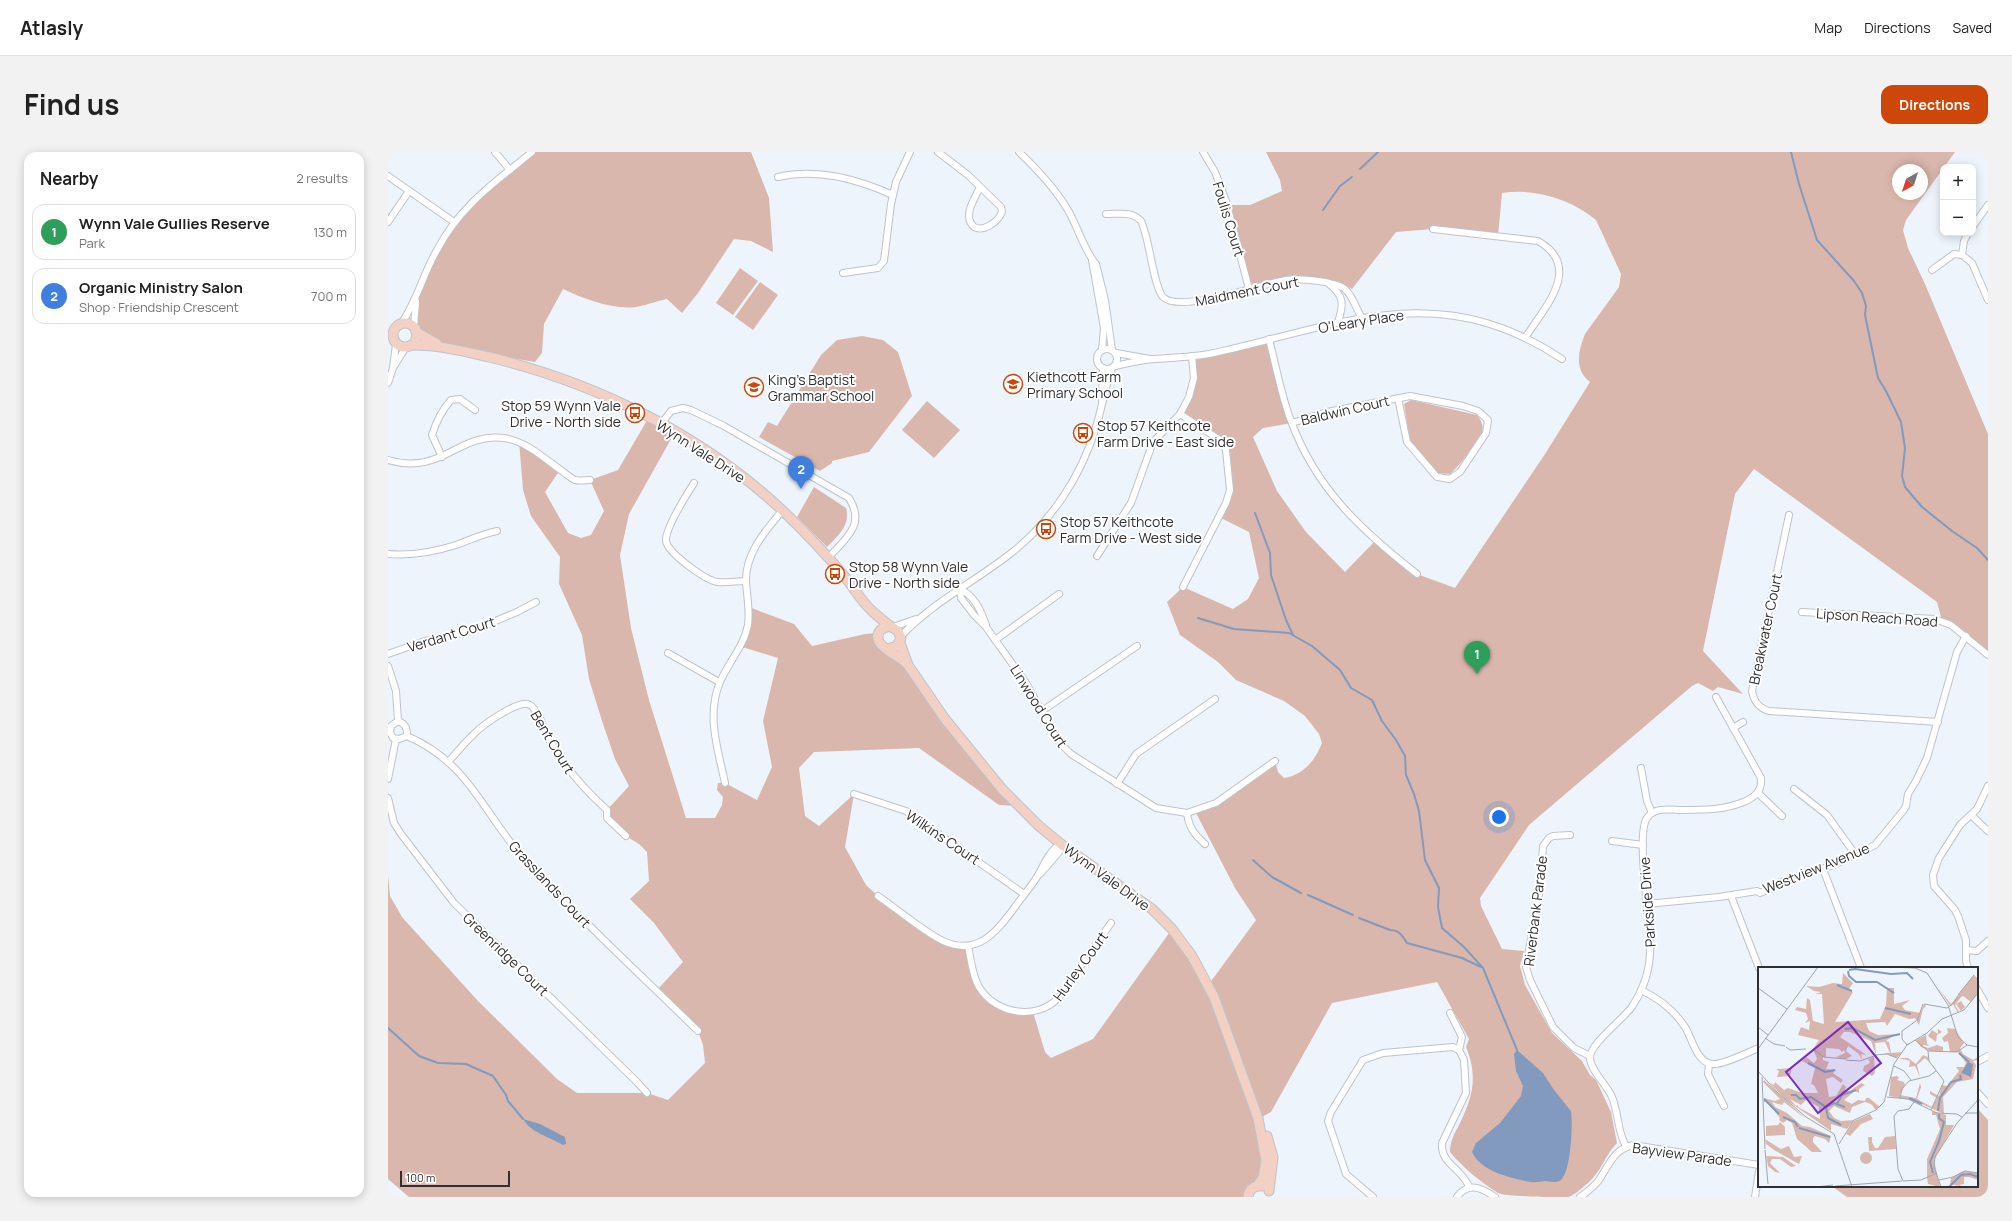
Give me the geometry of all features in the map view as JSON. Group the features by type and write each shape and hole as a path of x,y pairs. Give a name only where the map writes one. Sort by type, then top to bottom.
{"main road":[{"path":"388,325 409,324 415,330 416,338 409,346 392,339 394,331 400,325"},
{"name":"Wynn Vale Drive","path":"415,330 441,346"},
{"name":"Wynn Vale Drive","path":"409,346 441,346 513,363 567,380 612,399 661,424 731,469 782,511 828,558 871,610 891,626"},
{"name":"Wynn Vale Drive","path":"871,610 878,633"},
{"path":"891,626 898,630 900,639 895,648 888,649 880,645 878,633 883,628 891,626"},
{"name":"Wynn Vale Drive","path":"900,639 908,665 944,719 986,772 1018,806 1061,844 1144,902 1168,924 1186,947 1202,972 1212,993 1258,1118 1268,1138 1272,1153 1270,1195"},
{"name":"Wynn Vale Drive","path":"888,649 908,665"},
{"name":"Wynn Vale Drive","path":"1248,1197 1251,1190 1257,1186 1262,1178 1266,1161 1265,1147 1258,1118"},
{"path":"1257,1186 1263,1186 1270,1195"}],"street":[{"path":"495,152 510,170"},
{"path":"400,325 417,296 436,250 454,222 472,201 532,152"},
{"path":"843,272 878,268 884,261 888,214 893,196 910,152"},
{"path":"938,152 968,175 1001,207 1002,212 996,222 980,228 971,224 969,218 969,211 980,187"},
{"path":"1019,152 1043,176 1061,198 1080,233 1092,260 1104,328 1102,350 1099,352 1096,360 1103,368 1102,405"},
{"name":"Foulis Court","path":"1203,152 1215,172 1226,201 1249,289"},
{"path":"778,177 797,173 841,177 872,186 893,196"},
{"path":"388,176 454,222"},
{"path":"388,222 409,190"},
{"path":"1976,222 1988,205"},
{"name":"Maidment Court","path":"1106,214 1129,214 1141,222 1158,287 1164,298 1171,302 1195,302 1286,280 1303,279 1337,285 1345,289 1362,318"},
{"path":"1433,229 1538,241 1548,246 1555,254 1560,269 1560,279 1556,290 1525,338"},
{"path":"1962,255 1964,241 1966,236"},
{"path":"1932,270 1954,254 1962,255 1972,263 1988,300"},
{"path":"900,639 919,617 1019,546 1043,522 1058,504 1083,461 1093,437 1118,358 1114,352 1104,291 1096,264 1092,260"},
{"path":"1328,283 1338,291 1340,296 1342,310 1338,322"},
{"path":"415,330 417,296"},
{"name":"O'Leary Place","path":"1114,367 1153,359 1192,356 1338,322 1405,313 1444,314 1485,323 1525,338 1562,359"},
{"path":"392,339 393,368"},
{"path":"1269,339 1292,422 1312,465 1338,503 1375,540 1417,574"},
{"path":"388,383 393,368 409,346"},
{"path":"1102,350 1114,352"},
{"name":"O'Leary Place","path":"1114,352 1153,359"},
{"path":"1097,556 1132,503 1153,442 1180,414 1192,388 1194,378 1192,356"},
{"path":"1103,368 1114,367"},
{"name":"Baldwin Court","path":"1292,422 1327,412 1398,398 1410,396 1463,406 1478,411 1488,420 1486,433 1460,472 1450,480 1437,477 1406,442 1398,398"},
{"path":"442,457 432,435 436,422 446,405 451,400 460,399 475,410"},
{"path":"661,424 671,410 683,408 724,426 849,498 856,512 853,531 828,558"},
{"path":"1180,414 1223,442 1226,450 1230,490 1226,503 1183,588"},
{"path":"388,460 410,465 422,464 442,457 473,441 487,437 506,438 519,441 574,480 590,480"},
{"path":"694,483 677,512 668,533 666,540 669,548 689,566 717,582 746,581"},
{"path":"725,783 712,723 714,701 719,682 741,643 748,626 749,607 746,581 752,554 764,533 782,511"},
{"name":"Breakwater Court","path":"1789,515 1752,691 1757,704 1763,709 1769,711 1938,722"},
{"path":"388,554 412,555 456,545 481,534 497,531"},
{"name":"Linwood Court","path":"960,589 961,598 974,615 986,627 1025,682 1064,748 1080,761 1156,808 1187,813 1216,803 1275,761"},
{"path":"995,640 1059,594"},
{"name":"Verdant Court","path":"388,654 425,641 474,630 517,612 536,602"},
{"name":"Lipson Reach Road","path":"1802,612 1935,619 1950,625 1966,636 1988,655"},
{"path":"891,626 919,617"},
{"name":"Westview Avenue","path":"1647,904 1731,896 1757,891 1760,893 1781,882 1822,869 1879,841 1906,806 1908,794 1927,758 1957,652 1966,636"},
{"path":"1042,711 1137,646"},
{"path":"668,653 719,682"},
{"path":"388,666 396,692 398,721"},
{"path":"1641,768 1647,801 1652,813 1661,810 1724,808 1748,800 1758,793 1762,784 1761,778 1716,697"},
{"path":"1117,784 1136,754 1215,699"},
{"name":"Bent Court","path":"449,761 476,731 501,714 524,704 530,705 535,710 552,743 576,779 608,810 607,818 626,836"},
{"path":"396,739 407,736 406,726 398,721"},
{"path":"396,739 391,735 390,729 393,723 398,721"},
{"path":"1733,728 1743,722"},
{"name":"Grasslands Court","path":"407,736 430,747 449,761 472,787 515,849 526,862 595,932 698,1031"},
{"path":"388,779 396,739"},
{"path":"1968,967 1964,932 1958,916 1955,910 1934,886 1933,875 1939,858 1956,829 1977,809 1988,786"},
{"path":"1794,790 1827,815 1855,854"},
{"path":"1758,793 1782,816"},
{"name":"Wilkins Court","path":"854,794 906,811 1024,894"},
{"name":"Greenridge Court","path":"388,798 394,823 400,834 454,903 632,1076 647,1093"},
{"path":"1187,813 1191,830 1205,844"},
{"name":"Parkside Drive","path":"1590,1056 1594,1046 1626,1014 1641,990 1647,973 1650,955 1650,934 1643,845 1644,826 1648,817 1652,813"},
{"path":"1971,815 1988,831"},
{"name":"Riverbank Parade","path":"1570,835 1553,836 1549,838 1543,846 1539,896 1526,967 1553,1027 1574,1048 1590,1056"},
{"name":"Parkside Drive","path":"1612,841 1643,845"},
{"path":"878,896 944,942 958,946 968,946 985,941 993,935 1037,877 1055,847 1061,844"},
{"path":"1822,869 1861,967"},
{"path":"1731,896 1759,967"},
{"name":"Hurley Court","path":"968,946 974,974 984,994 997,1004 1012,1011 1033,1012 1048,1007 1056,1000 1111,923"},
{"path":"1966,950 1977,950 1988,941"},
{"path":"1641,990 1660,1000 1674,1013 1686,1028 1702,1059 1709,1064 1718,1064 1758,1048"},
{"path":"1978,990 1988,1008"},
{"path":"1450,1013 1462,1037 1459,1050 1464,1060 1466,1093 1442,1143 1441,1151 1447,1161 1466,1179 1469,1188"},
{"path":"1373,1197 1346,1174 1329,1126 1328,1121 1331,1112 1363,1060 1383,1052 1448,1046 1459,1050"},
{"path":"1590,1056 1591,1066 1606,1085 1612,1098 1617,1113 1618,1131 1626,1146"},
{"path":"1978,1061 1988,1056"},
{"path":"1709,1064 1708,1074 1724,1106"},
{"path":"1978,1093 1988,1104"},
{"name":"Bayview Parade","path":"1580,1197 1598,1181 1615,1154 1626,1146 1640,1146 1758,1165"},
{"path":"1755,1197 1758,1180"},
{"path":"1457,1197 1469,1188 1480,1187 1495,1197"}],"shaded area":[{"path":"532,152 751,152 769,198 773,252 751,241 734,239 698,293 682,313 667,299 636,307 618,307 589,300 563,289 544,324 542,353 535,362 441,346 412,326 421,291 434,256 452,224 464,210 490,185"},
{"path":"1266,152 1955,152 1946,164 1940,164 1940,173 1928,189 1928,164 1892,164 1892,200 1920,200 1906,220 1903,230 1908,248 1925,284 1988,434 1988,655 1942,621 1937,602 1754,469 1735,494 1703,651 1743,694 1718,687 1713,691 1698,683 1692,686 1529,825 1480,898 1481,906 1502,949 1524,951 1520,966 1525,985 1552,1033 1582,1061 1590,1075 1596,1080 1611,1112 1617,1143 1592,1179 1579,1191 1568,1197 1503,1194 1498,1193 1479,1180 1450,1152 1453,1137 1471,1095 1473,1077 1470,1057 1466,1047 1469,1039 1437,982 1332,1003 1271,1112 1258,1119 1265,1168 1248,1197 409,1197 388,1179 388,875 390,896 402,917 478,1001 557,1079 577,1093 647,1093 668,1100 705,1063 703,1045 698,1031 656,991 683,962 654,923 630,899 649,881 647,852 639,844 626,836 607,818 607,810 629,786 615,759 603,724 589,679 582,635 559,584 560,557 531,516 523,490 519,441 560,470 545,492 568,533 581,538 591,535 604,511 590,480 618,470 649,417 675,432 629,514 620,555 631,628 649,700 686,818 715,818 722,805 723,797 717,790 718,783 725,783 757,800 772,767 763,721 778,658 739,646 749,607 794,624 812,646 865,634 878,633 877,636 894,653 1018,806 999,805 919,748 814,752 799,768 805,816 819,826 854,794 845,847 866,885 878,896 935,936 968,946 979,987 997,1004 1033,1012 1045,1052 1051,1058 1093,1039 1172,929 1209,984 1256,920 1235,888 1195,811 1205,808 1275,761 1278,772 1284,778 1297,774 1308,766 1316,756 1322,743 1319,734 1305,716 1284,701 1236,680 1218,662 1180,635 1167,602 1183,587 1233,609 1248,599 1259,578 1249,532 1219,517 1230,490 1223,442 1180,414 1192,388 1192,356 1269,339 1292,423 1263,428 1253,437 1277,491 1306,532 1345,572 1375,541 1417,574 1455,588 1545,454 1590,382 1581,372 1579,353 1585,334 1619,287 1621,274 1596,220 1575,206 1564,201 1540,194 1514,192 1502,193 1498,236 1433,229 1396,232 1352,289 1338,281 1328,283 1303,279 1249,289 1227,205 1250,205 1282,191 1280,180"},
{"path":"740,268 758,281 733,315 716,303"},
{"path":"760,282 778,295 753,330 735,317"},
{"path":"862,336 883,340 898,352 912,396 869,452 832,461 832,463 820,471 759,437 768,422 777,426 821,355 837,340"},
{"path":"1411,400 1477,415 1481,421 1483,430 1480,437 1468,455 1450,474 1437,473 1410,441 1404,404"},
{"path":"927,401 960,430 934,458 902,430"},
{"path":"814,487 846,508 847,520 845,525 827,547 797,517"},
{"path":"1978,1109 1988,1120 1988,1197 1847,1197 1833,1187 1978,1187"}],"water":[{"path":"1517,1050 1543,1073 1554,1090 1571,1111 1572,1126 1569,1158 1564,1175 1558,1182 1532,1182 1497,1173 1482,1165 1472,1152 1476,1143 1500,1123 1521,1096 1523,1086 1516,1071 1514,1054"},
{"path":"523,1119 540,1124 565,1137 566,1144 563,1145 536,1131 526,1124"}],"waterway":[{"path":"1360,169 1378,152"},
{"path":"1791,152 1799,184 1817,240 1854,281 1862,293 1866,306 1865,315 1878,378 1901,422 1905,448 1902,476 1905,487 1922,507 1952,531 1977,548 1988,560"},
{"path":"1323,210 1340,186 1352,177"},
{"path":"1255,513 1270,553 1271,575 1286,620 1293,635"},
{"path":"1198,618 1234,629 1289,633 1312,646 1340,670 1351,688 1372,700 1382,721 1396,740 1405,756 1406,775 1419,811 1425,860 1439,888 1438,907 1442,928 1464,947 1483,968 1517,1050"},
{"path":"1253,860 1272,877 1301,893"},
{"path":"1308,895 1353,915"},
{"path":"1359,918 1398,932 1407,943 1462,958 1481,967"},
{"path":"388,1028 419,1056 438,1063 466,1064 493,1076 506,1095 508,1101 523,1119"}],"place":[{"name":"Kiethcott Farm Primary School","path":"1013,384"},
{"name":"King's Baptist Grammar School","path":"754,387"},
{"name":"Stop 59 Wynn Vale Drive - North side","path":"635,413"},
{"name":"Stop 57 Keithcote Farm Drive - East side","path":"1083,433"},
{"name":"Organic Ministry Salon","path":"801,489"},
{"name":"Stop 57 Keithcote Farm Drive - West side","path":"1046,529"},
{"name":"Stop 58 Wynn Vale Drive - North side","path":"835,574"},
{"name":"Wynn Vale Gullies Reserve","path":"1477,674"}]}
